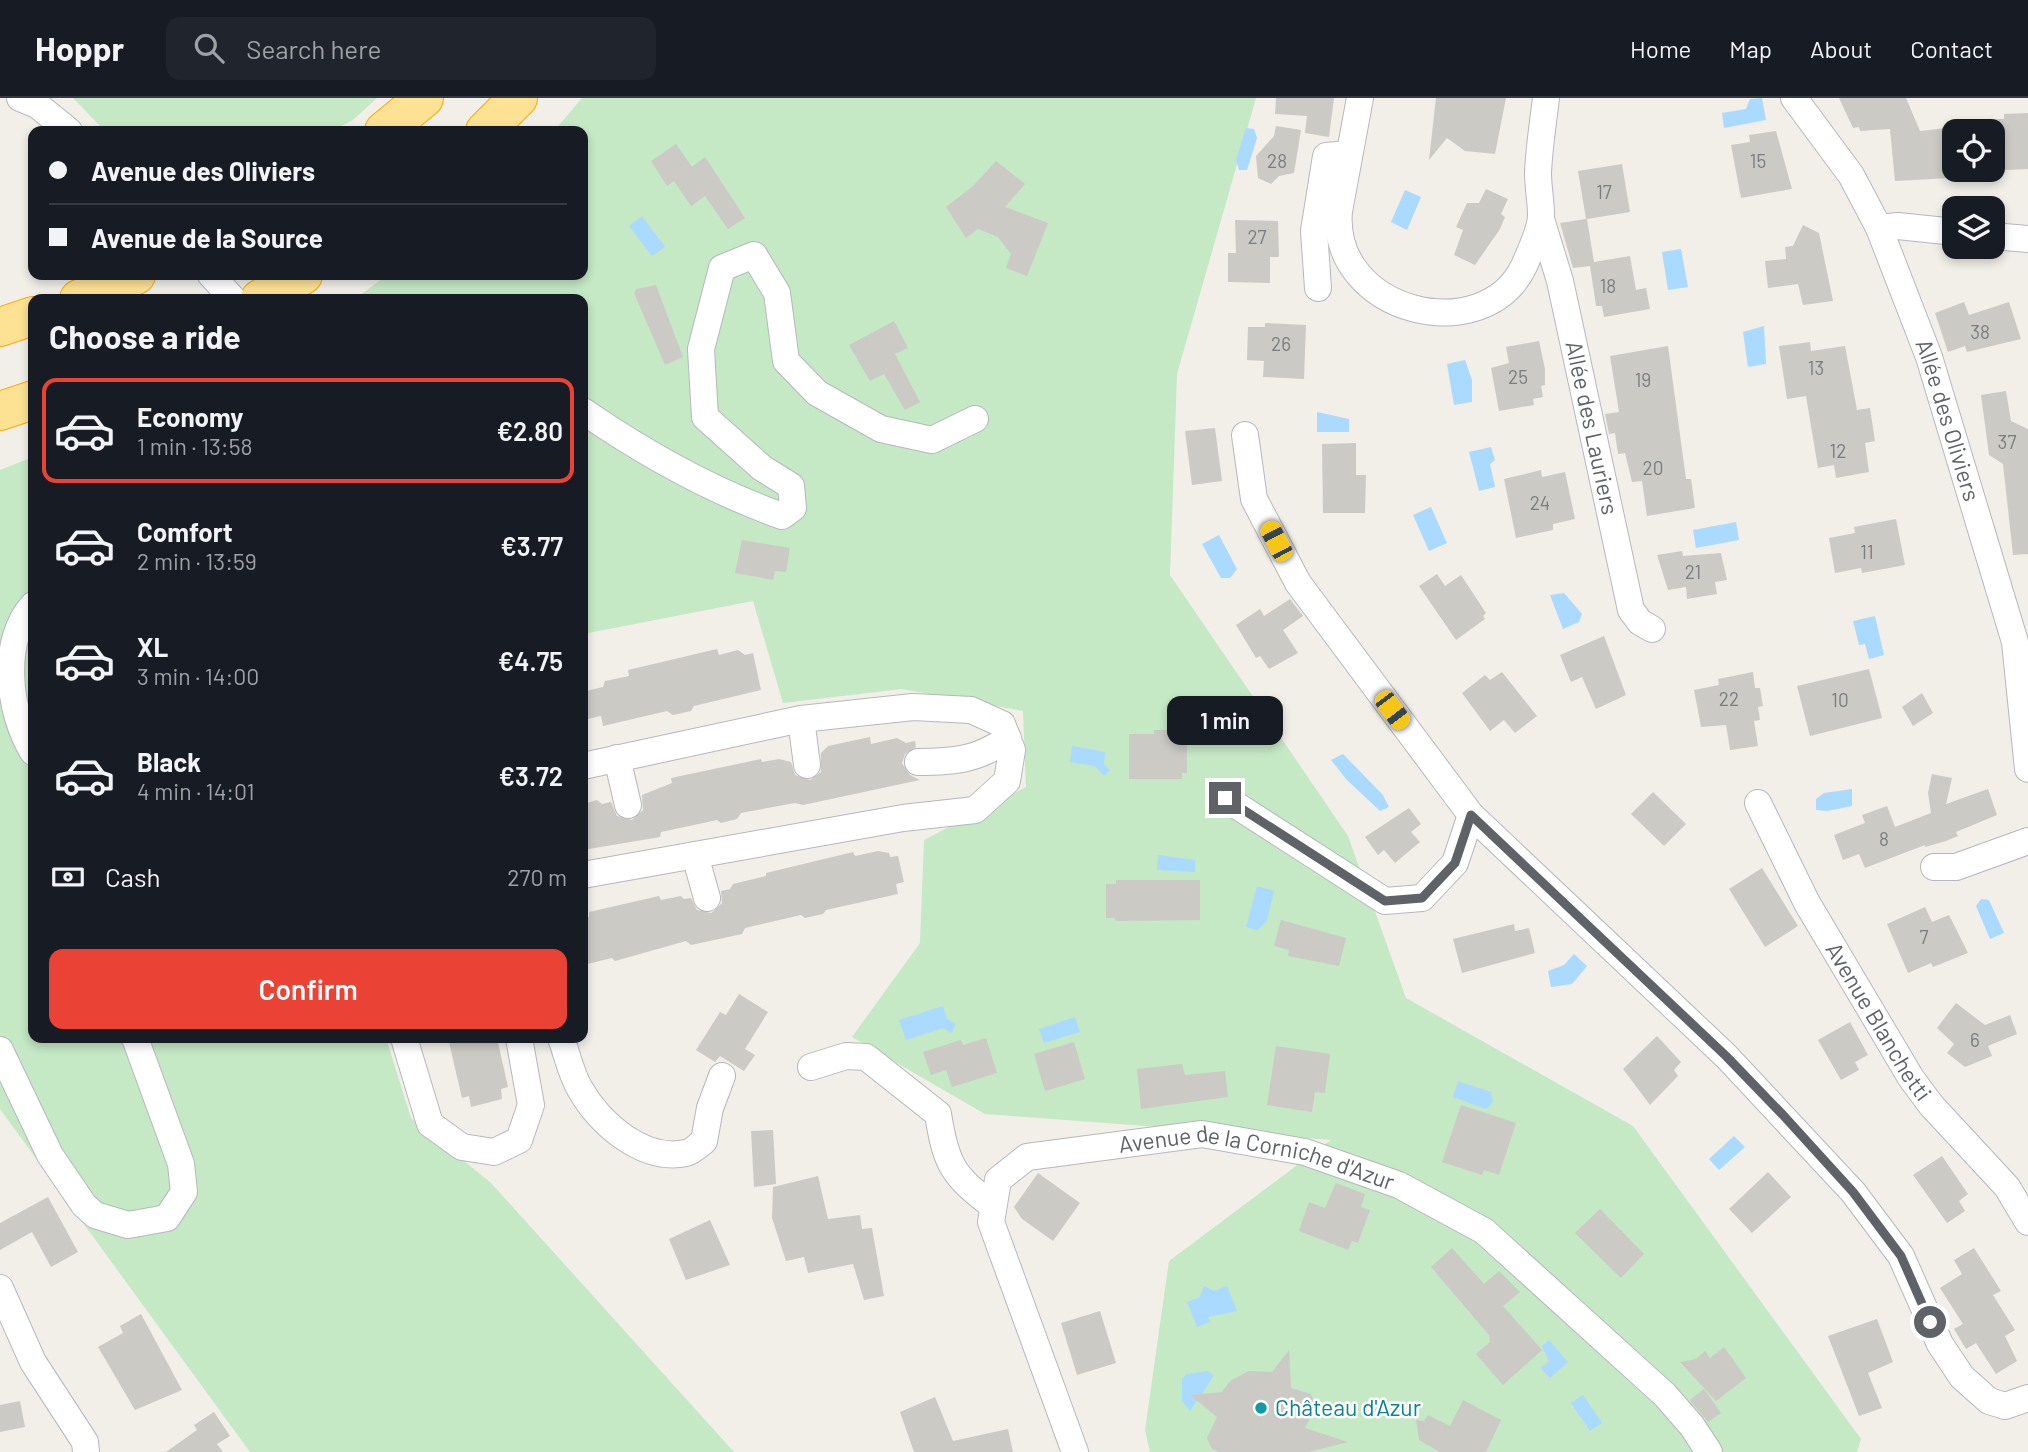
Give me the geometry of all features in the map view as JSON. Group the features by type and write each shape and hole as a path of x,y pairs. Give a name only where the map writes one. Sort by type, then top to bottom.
{"highway":[{"path":"390,126 425,98"},
{"path":"490,126 518,98"},
{"path":"91,294 124,280"},
{"path":"0,327 28,318"},
{"path":"0,411 28,402"}],"street":[{"path":"20,98 37,105 63,126"},
{"path":"1360,98 1338,226 1343,246 1373,290 1391,302 1411,309 1453,311 1476,306 1500,294 1524,267 1541,219 1538,172 1546,98"},
{"name":"Allée des Oliviers","path":"1794,98 1852,175 1879,228 1929,357 2009,617 2020,668 2028,769"},
{"path":"1318,288 1314,231 1326,156 1349,154"},
{"name":"Allée des Lauriers","path":"1541,219 1560,281 1631,610 1640,622 1652,629"},
{"path":"1879,228 1898,226 1942,231"},
{"path":"2005,237 2028,239"},
{"path":"588,414 627,441 747,503 782,516 793,508 791,486 762,468 705,417 701,349 722,268 754,255 777,293 786,361 817,393 881,429 932,440 975,419"},
{"path":"216,280 228,294"},
{"path":"1245,435 1254,499 1298,583 1471,815 1726,1056 1853,1192 1901,1256 1940,1344 1962,1377 1989,1401 2005,1406 2028,1398"},
{"path":"28,614 11,644 8,676 12,709 28,741"},
{"path":"588,765 801,719 913,707 971,710 1002,724 1012,750 1007,781 975,810 903,818 588,874"},
{"path":"801,719 807,765"},
{"path":"918,762 958,762 988,753 1008,738"},
{"path":"617,758 628,805"},
{"path":"1225,798 1385,901 1422,898 1455,863 1471,815"},
{"name":"Avenue Blanchetti","path":"1758,803 1807,903 1911,1078 1931,1105 2007,1187 2026,1220"},
{"path":"1934,867 1956,867 2028,841"},
{"path":"695,855 707,898"},
{"path":"0,1050 50,1155 84,1206 111,1222 140,1225 167,1218 184,1192 181,1164 137,1043"},
{"path":"406,1043 430,1124 463,1147 494,1152 519,1140 531,1105 520,1043"},
{"path":"563,1043 578,1087 596,1115 630,1142 658,1153 688,1153 704,1141 710,1108 722,1076"},
{"path":"811,1067 846,1056 866,1057 938,1114 943,1145 960,1181 993,1206"},
{"name":"Avenue de la Corniche d'Azur","path":"1075,1452 991,1222 998,1181 1027,1157 1202,1134 1317,1156 1399,1185 1485,1231 1665,1395 1692,1426 1709,1452"},
{"path":"0,1288 33,1362 89,1449"}],"green space":[{"path":"73,98 377,98 353,120 342,126 100,126"},
{"path":"582,98 1256,98 1177,374 1170,575 1348,836 1406,998 1633,1126 1861,1439 1857,1452 1150,1452 1145,1430 1169,1261 1331,1140 985,1114 852,1037 920,943 924,840 1026,787 1023,711 902,689 783,703 753,601 588,633 588,294 362,294 380,280 588,280 588,126 558,126"},
{"path":"28,459 28,1043 388,1043 411,1118 491,1183 734,1452 250,1452 0,1109 0,470"}],"water":[{"path":"1762,98 1766,120 1724,128 1722,113 1746,109 1750,99"},
{"path":"1246,128 1254,129 1257,138 1247,170 1239,170 1236,160"},
{"path":"1405,190 1421,197 1407,230 1391,222"},
{"path":"642,216 665,247 652,256 629,226"},
{"path":"1681,249 1688,287 1668,290 1662,252"},
{"path":"1764,326 1766,364 1748,367 1743,332"},
{"path":"1465,360 1472,380 1472,402 1454,405 1447,364"},
{"path":"1317,412 1349,419 1349,432 1317,432"},
{"path":"1491,447 1495,460 1490,464 1495,487 1479,491 1469,452"},
{"path":"1431,507 1447,543 1429,551 1413,515"},
{"path":"1736,522 1739,540 1696,548 1693,530"},
{"path":"1219,535 1237,569 1230,578 1221,578 1202,544"},
{"path":"1564,593 1582,614 1579,622 1563,629 1550,595"},
{"path":"1875,616 1884,655 1869,659 1865,644 1859,645 1853,621"},
{"path":"1072,746 1105,752 1104,764 1110,770 1104,776 1095,766 1070,762"},
{"path":"1343,754 1383,795 1389,807 1380,811 1347,780 1331,760"},
{"path":"1852,789 1852,806 1827,811 1816,810 1816,799 1824,793"},
{"path":"1158,855 1195,860 1195,872 1157,870"},
{"path":"1257,886 1274,891 1267,921 1257,930 1246,927"},
{"path":"1981,899 1989,900 2004,933 1990,939 1976,906"},
{"path":"1574,954 1587,966 1572,984 1551,987 1548,971 1564,965"},
{"path":"943,1006 947,1019 956,1024 951,1033 943,1028 906,1040 899,1020"},
{"path":"1075,1017 1080,1032 1044,1043 1039,1029"},
{"path":"1458,1081 1491,1092 1493,1102 1486,1109 1453,1097"},
{"path":"1734,1136 1745,1147 1719,1170 1709,1159"},
{"path":"1204,1286 1214,1291 1227,1286 1237,1311 1208,1317 1210,1322 1197,1327 1187,1302 1200,1297"},
{"path":"1549,1340 1568,1362 1550,1378 1541,1368 1549,1361 1542,1346"},
{"path":"1208,1371 1214,1376 1190,1411 1182,1401 1182,1379 1187,1374"},
{"path":"1583,1395 1602,1423 1590,1431 1571,1403"}],"building":[{"path":"1276,98 1334,98 1329,137 1305,133 1307,116 1275,114"},
{"path":"1436,98 1506,98 1495,154 1465,151 1447,138 1429,160"},
{"path":"1839,98 1906,98 1920,131 1942,129 1942,178 1895,181 1890,129 1860,131 1859,127 1853,128"},
{"path":"2028,113 2028,169 2005,170 2004,114"},
{"path":"1276,126 1301,130 1294,173 1279,176 1271,184 1258,178 1256,156 1274,136"},
{"path":"1776,131 1792,189 1741,198 1731,145 1750,142 1749,135"},
{"path":"676,144 692,167 705,157 745,218 728,229 705,196 691,206 674,181 667,186 651,161"},
{"path":"996,161 1025,184 1005,207 1048,223 1027,276 1006,268 1011,254 998,237 978,229 966,238 946,207 972,187"},
{"path":"1622,164 1630,212 1587,219 1594,262 1630,256 1636,290 1646,288 1650,309 1604,317 1602,306 1596,306 1590,266 1573,268 1560,223 1586,219 1578,171"},
{"path":"1486,189 1508,199 1501,214 1505,217 1500,229 1475,265 1454,255 1463,230 1456,227 1467,203 1479,203"},
{"path":"1235,220 1278,221 1279,257 1270,257 1270,283 1228,282 1228,253 1236,253"},
{"path":"1803,225 1819,233 1833,301 1803,305 1798,284 1768,288 1765,261 1786,259 1785,247 1793,246"},
{"path":"656,285 683,357 665,365 634,293 636,289"},
{"path":"1964,302 1969,315 2009,302 2021,339 1967,352 1965,346 1948,352 1935,313"},
{"path":"894,321 908,348 895,354 920,402 905,410 884,374 870,381 849,345"},
{"path":"1265,323 1306,325 1304,379 1263,377 1264,361 1247,360 1248,327 1265,327"},
{"path":"1539,341 1545,369 1545,385 1541,386 1543,397 1533,399 1534,405 1499,411 1491,368 1509,363 1506,347"},
{"path":"1810,342 1811,351 1845,346 1857,410 1870,408 1875,441 1865,443 1869,472 1836,478 1834,465 1818,468 1806,396 1787,399 1779,346"},
{"path":"1668,346 1686,479 1691,479 1695,508 1647,516 1642,481 1632,482 1625,453 1618,454 1615,433 1609,434 1605,414 1619,412 1610,356"},
{"path":"2006,391 2011,421 2028,429 2028,554 2013,555 2003,464 1989,455 1981,395"},
{"path":"1215,428 1222,481 1192,485 1185,431"},
{"path":"1356,443 1356,475 1366,475 1365,513 1323,513 1322,444"},
{"path":"1541,470 1542,477 1565,472 1575,519 1553,524 1553,530 1516,538 1504,479"},
{"path":"1896,519 1905,565 1862,573 1861,568 1835,573 1829,538 1855,533 1854,527"},
{"path":"742,540 790,548 786,572 775,571 773,580 735,573"},
{"path":"1682,551 1683,556 1721,553 1727,580 1715,582 1717,594 1687,599 1686,587 1668,590 1657,555"},
{"path":"1437,574 1445,586 1461,575 1486,613 1483,616 1485,619 1456,640 1419,586"},
{"path":"1290,599 1303,616 1283,630 1298,653 1269,669 1260,656 1256,658 1236,625 1260,609 1264,616"},
{"path":"1604,636 1626,695 1596,709 1582,677 1571,682 1560,655"},
{"path":"717,649 719,655 738,650 745,655 753,653 761,690 694,706 691,711 673,715 667,711 603,726 601,716 588,719 588,691 603,687 605,681 629,676 628,670"},
{"path":"1869,669 1882,718 1810,736 1797,686"},
{"path":"1502,672 1537,716 1515,733 1504,720 1490,731 1462,693 1485,675 1490,680"},
{"path":"1753,672 1755,688 1760,688 1763,706 1758,707 1760,720 1754,721 1758,746 1730,750 1726,725 1701,727 1694,690 1719,685 1718,679"},
{"path":"1922,693 1933,713 1913,726 1902,707"},
{"path":"1154,730 1184,730 1184,737 1187,737 1187,773 1182,773 1182,779 1129,779 1129,734 1154,734"},
{"path":"870,737 871,744 897,738 906,743 915,741 916,747 905,754 902,763 910,775 920,780 803,805 795,803 741,813 737,819 721,823 717,820 661,832 660,837 588,849 588,803 597,800 602,804 611,802 617,816 632,820 643,810 642,795 672,783 671,778 761,759 762,762 779,759 791,762 795,775 810,780 821,772 821,753 828,746"},
{"path":"1932,774 1952,778 1946,804 1988,789 1997,815 1956,832 1958,836 1946,841 1925,845 1865,868 1859,854 1843,860 1834,835 1865,823 1862,815 1887,806 1895,827 1931,813 1928,793"},
{"path":"1653,792 1686,824 1664,846 1631,814"},
{"path":"1409,808 1421,824 1411,832 1420,842 1395,863 1384,850 1378,855 1365,837"},
{"path":"878,851 889,853 890,857 898,856 904,882 896,884 898,894 826,910 823,914 805,918 801,915 745,928 742,934 691,945 686,941 615,961 612,958 588,964 589,912 659,896 661,900 681,896 684,899 691,898 697,910 711,913 722,903 721,891 730,889 733,884 766,876 766,873 853,852 855,856"},
{"path":"1762,868 1798,926 1765,947 1729,889"},
{"path":"1116,880 1200,880 1200,920 1116,921 1115,918 1106,918 1106,884 1116,884"},
{"path":"1925,907 1932,922 1949,915 1968,953 1933,967 1931,963 1908,973 1887,924"},
{"path":"1281,920 1346,938 1339,966 1288,956 1289,950 1274,946"},
{"path":"1514,924 1515,931 1529,928 1535,953 1462,973 1453,939"},
{"path":"739,994 768,1012 745,1049 755,1055 744,1071 720,1056 715,1062 696,1050 720,1012 726,1015"},
{"path":"1956,1003 1985,1025 2010,1015 2017,1034 1988,1046 1992,1056 1965,1067 1947,1053 1954,1044 1937,1028"},
{"path":"1850,1022 1868,1055 1855,1062 1859,1070 1841,1080 1818,1040"},
{"path":"1657,1036 1681,1062 1674,1070 1678,1076 1650,1105 1623,1069"},
{"path":"986,1038 997,1073 952,1087 946,1070 931,1075 923,1052 961,1040 963,1045"},
{"path":"1074,1042 1085,1079 1045,1091 1034,1054"},
{"path":"449,1043 498,1043 508,1087 501,1089 502,1099 471,1107 469,1096 462,1098"},
{"path":"1276,1046 1330,1054 1325,1093 1315,1092 1312,1112 1267,1105"},
{"path":"1182,1064 1185,1075 1225,1071 1228,1097 1141,1109 1137,1069"},
{"path":"1461,1105 1516,1123 1499,1175 1484,1170 1482,1175 1442,1162"},
{"path":"773,1130 776,1184 754,1187 751,1131"},
{"path":"1942,1156 1968,1194 1959,1201 1965,1211 1947,1223 1913,1175"},
{"path":"1768,1172 1791,1197 1752,1233 1729,1209"},
{"path":"1038,1173 1080,1203 1053,1241 1022,1219 1014,1207"},
{"path":"818,1176 828,1219 860,1215 862,1229 872,1228 884,1296 864,1300 853,1264 808,1273 804,1257 786,1261 772,1218 773,1187"},
{"path":"1336,1183 1365,1194 1361,1207 1370,1210 1358,1243 1352,1241 1348,1250 1299,1231 1309,1202 1325,1208"},
{"path":"48,1197 78,1252 51,1267 32,1232 0,1250 0,1223"},
{"path":"1600,1209 1644,1254 1621,1278 1575,1233"},
{"path":"710,1220 730,1265 686,1280 669,1239"},
{"path":"1452,1248 1484,1284 1499,1271 1520,1292 1503,1306 1542,1350 1503,1385 1476,1354 1490,1342 1489,1335 1431,1267"},
{"path":"1974,1248 2001,1291 1993,1295 2015,1330 2005,1336 2017,1361 1996,1374 1976,1343 1966,1349 1954,1329 1963,1324 1940,1288 1962,1274 1954,1260"},
{"path":"1100,1311 1116,1363 1077,1375 1061,1323"},
{"path":"141,1314 182,1390 135,1410 98,1347 123,1333 120,1326"},
{"path":"1877,1319 1893,1362 1868,1373 1882,1408 1859,1416 1828,1336"},
{"path":"1724,1347 1746,1378 1716,1401 1680,1362 1696,1359 1705,1351 1710,1358"},
{"name":"Château d'Azur","path":"1289,1350 1291,1388 1311,1394 1316,1407 1305,1428 1348,1442 1309,1452 1219,1452 1212,1449 1207,1438 1217,1417 1190,1395 1222,1392 1230,1381 1249,1371 1272,1372"},
{"path":"1704,1389 1721,1413 1708,1422 1690,1400"},
{"path":"935,1397 953,1441 1008,1429 1013,1452 914,1452 900,1412"},
{"path":"1463,1400 1501,1420 1486,1452 1440,1452 1419,1440 1416,1420 1424,1421 1428,1415 1450,1426"},
{"path":"20,1401 25,1427 0,1432 0,1405"},
{"path":"214,1412 230,1436 217,1444 223,1452 166,1452 197,1430 194,1425"}],"place":[{"name":"Château d'Azur","path":"1261,1408"}],"route":[{"path":"1225,798 1385,901 1422,898 1455,863 1471,815 1726,1056 1853,1192 1901,1256 1930,1322"}]}
